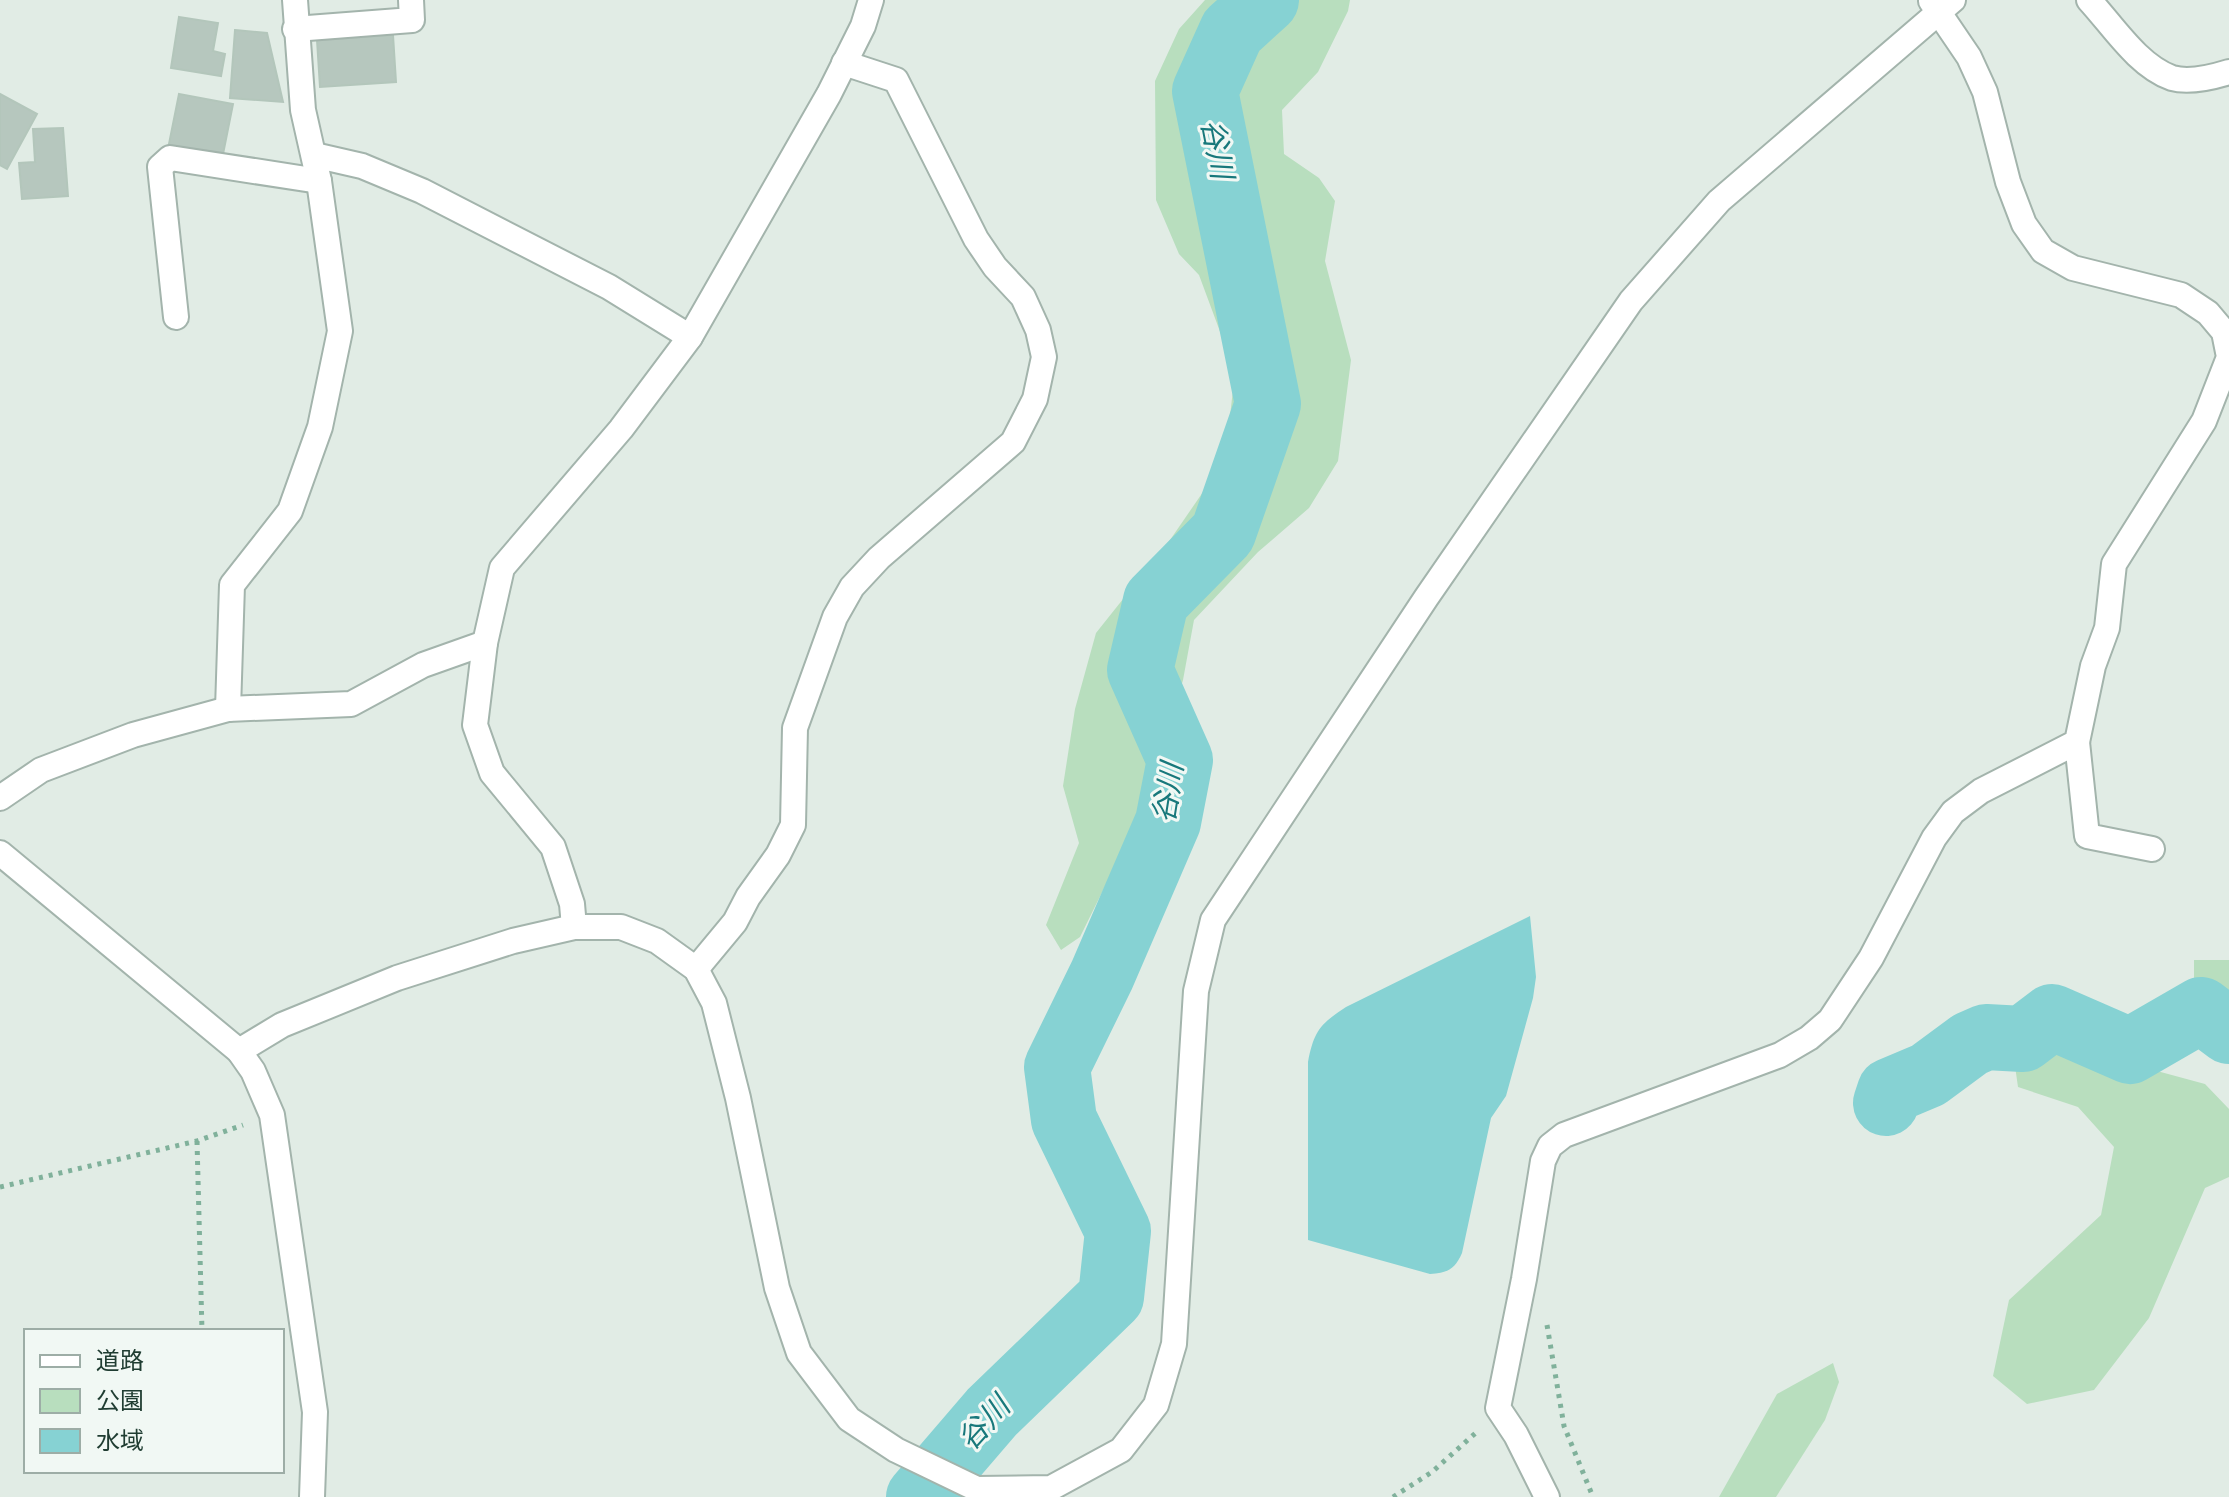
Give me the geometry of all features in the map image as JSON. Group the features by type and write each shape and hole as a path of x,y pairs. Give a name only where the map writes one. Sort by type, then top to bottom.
{"street":[{"path":"228,709 232,585 290,511 320,427 340,331 319,181 303,110 295,0"},
{"path":"295,29 412,20 411,0"},
{"path":"574,927 572,904 553,847 492,773 475,725 485,643 502,568 621,429 690,337 844,63 863,26 871,0"},
{"path":"2089,0 2147,64 2174,79 2210,78 2229,72"},
{"path":"239,1051 282,1025 397,978 513,941 574,927 621,927 657,941 696,969 714,1003 738,1098 781,1301 799,1353 849,1419 896,1450 977,1489 1051,1488 1121,1450 1156,1405 1174,1344 1196,991 1213,920 1426,598 1631,301 1719,201 1941,4 1985,92 2008,182 2024,224 2043,251 2073,268 2181,295 2208,313 2224,332 2229,357 2204,421 2114,564 2107,628 2093,666 2077,742 2087,836 2152,849"},
{"path":"696,969 735,922 748,897 778,855 793,825 795,728 835,617 852,587 879,558 1013,442 1035,399 1044,357 1038,330 1023,297 995,267 976,239 896,80 844,63"},
{"path":"314,155 362,166 422,191 609,287 690,337"},
{"path":"176,317 160,167 170,158 319,181"},
{"path":"0,798 41,770 133,735 228,709 351,704 423,665 485,643"},
{"path":"1547,1497 1516,1435 1498,1408 1524,1279 1543,1161 1550,1146 1564,1135 1780,1055 1809,1038 1830,1020 1871,958 1934,838 1953,812 1981,791 2077,742"},
{"path":"0,853 239,1051 253,1071 272,1115 315,1412 312,1497"}],"path":[{"path":"0,1187 197,1141 272,1115"},
{"path":"197,1141 202,1329"},
{"path":"1546,1318 1564,1426 1593,1497"},
{"path":"1393,1497 1472,1439 1498,1408"}],"green space":[{"path":"1205,0 1350,0 1348,11 1318,72 1282,110 1284,154 1319,178 1335,201 1325,261 1351,360 1338,461 1309,508 1258,552 1194,620 1183,680 1146,803 1080,937 1061,950 1046,925 1079,843 1063,786 1075,709 1096,633 1170,540 1225,460 1235,372 1199,275 1179,254 1156,200 1155,81 1179,29"},
{"path":"2194,960 2229,960 2229,1023 2194,992"},
{"path":"2058,1044 2088,1051 2101,1063 2157,1071 2205,1084 2229,1109 2229,1177 2205,1188 2149,1318 2094,1390 2027,1404 1993,1376 2009,1300 2101,1215 2114,1147 2078,1107 2018,1087 2013,1052"},
{"path":"1833,1363 1839,1382 1825,1420 1776,1497 1719,1497 1777,1394"}],"water":[{"path":"1530,916 1536,977 1533,998 1506,1096 1491,1118 1462,1253 1457,1263 1446,1271 1430,1274 1308,1240 1308,1062 1320,1029 1346,1007"}],"building":[{"path":"179,17 218,23 213,51 225,54 221,76 171,68"},
{"path":"235,30 267,33 283,102 230,98"},
{"path":"393,35 396,82 320,87 317,40"},
{"path":"0,94 37,114 7,169 0,165"},
{"path":"179,94 233,104 222,159 168,149"},
{"path":"63,128 68,196 22,199 19,163 35,162 33,129"}],"waterway":[{"name":"谷川","path":"919,1497 992,1412 1111,1297 1118,1231 1064,1120 1057,1067 1102,975 1168,822 1180,760 1140,670 1156,601 1223,533 1268,404 1205,91 1232,31 1266,0"},
{"path":"1886,1103 1890,1091 1928,1075 1970,1044 1986,1037 2023,1039 2052,1017 2130,1051 2201,1010 2229,1031"}]}
